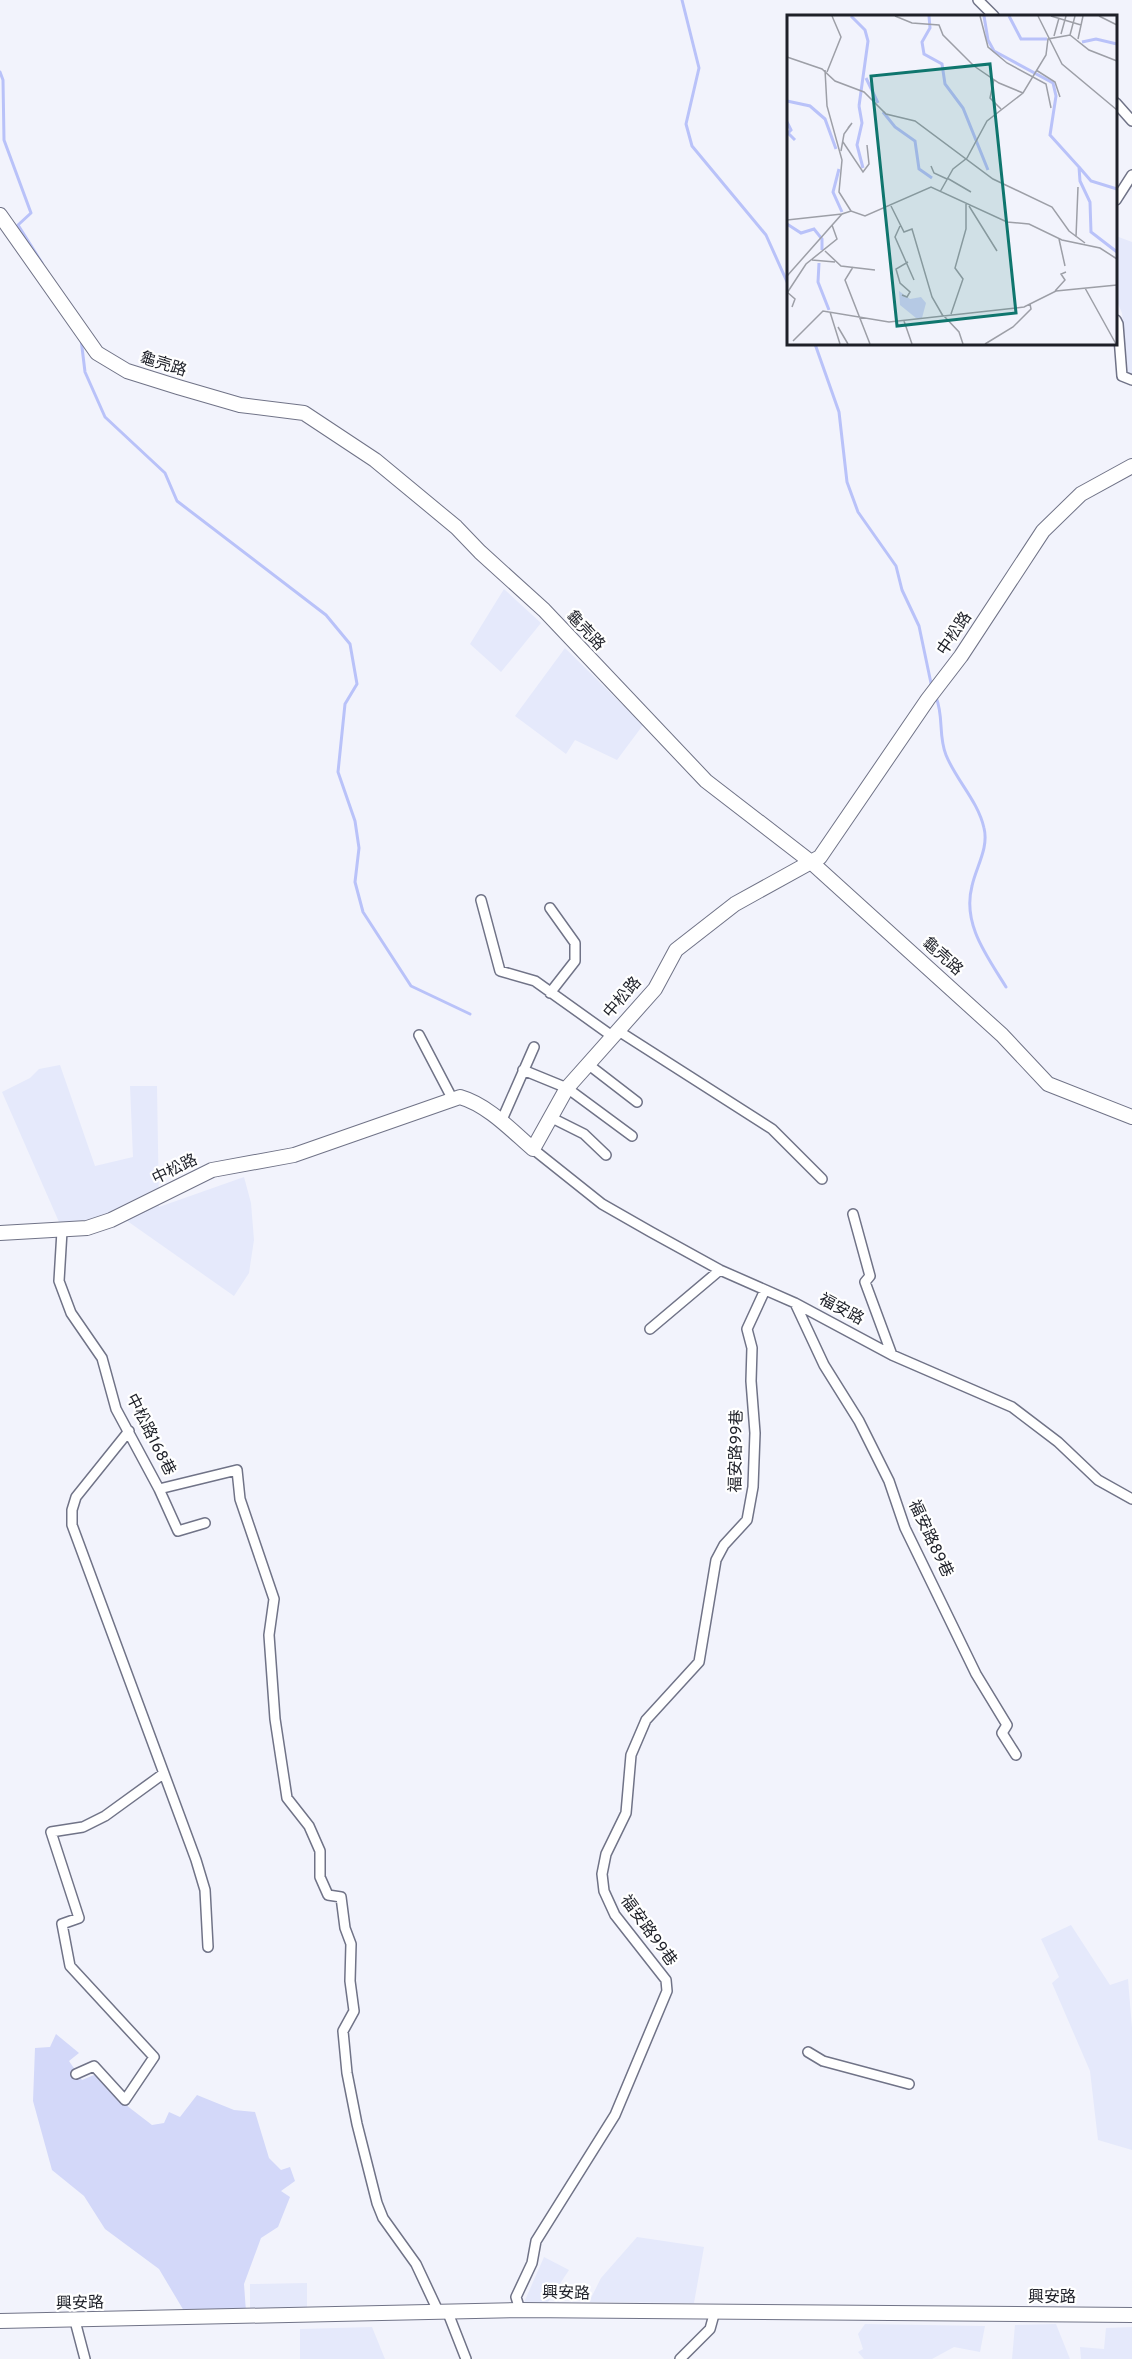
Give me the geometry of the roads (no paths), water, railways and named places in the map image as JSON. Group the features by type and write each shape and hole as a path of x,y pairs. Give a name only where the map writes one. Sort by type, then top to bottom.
{"street":[{"path":"978,0 993,15"},
{"path":"1117,104 1132,121"},
{"path":"1117,198 1132,175"},
{"name":"龜壳路","path":"0,215 96,353 127,371 188,390 240,405 304,413 375,460 456,528 544,610 706,781 811,862 994,1027 1048,1084 1132,1117"},
{"path":"1117,322 1122,376 1132,380"},
{"name":"中松路","path":"533,1149 567,1088 655,989 676,950 735,904 819,857 928,699 962,656 1043,531 1081,495 1132,466"},
{"path":"481,900 500,972 535,981 550,993 772,1129 822,1179"},
{"path":"550,908 575,943 575,961 550,993"},
{"path":"419,1035 453,1100 460,1097 470,1100 533,1149"},
{"path":"501,1122 534,1047"},
{"path":"589,1065 637,1102"},
{"path":"523,1070 567,1088 632,1136"},
{"name":"中松路","path":"0,1233 87,1228 111,1220 212,1170 294,1155 453,1100"},
{"path":"550,1117 584,1134 606,1155"},
{"name":"福安路","path":"533,1149 602,1204 720,1270 795,1303 892,1355 1012,1407 1058,1442 1098,1480 1132,1499"},
{"path":"853,1214 870,1276 865,1282 892,1355"},
{"name":"中松路168巷","path":"62,1231 59,1281 71,1313 102,1358 116,1409 159,1489 237,1470 240,1498 274,1599 268,1635 275,1719 287,1798 309,1826 320,1851 320,1877 328,1895 341,1897 345,1928 351,1944 350,1981 354,2011 343,2031 347,2073 353,2094 357,2124 380,2211 416,2264 444,2313"},
{"path":"650,1329 720,1270"},
{"name":"福安路99巷","path":"520,2310 516,2296 532,2263 536,2241 615,2115 667,1991 666,1980 615,1915 603,1891 602,1874 606,1854 626,1813 631,1755 646,1720 699,1662 716,1560 724,1545 747,1520 753,1487 755,1433 751,1381 752,1348 747,1329 765,1290"},
{"name":"福安路89巷","path":"795,1303 824,1365 859,1421 889,1481 905,1528 976,1674 1006,1725 1002,1733 1016,1755"},
{"path":"129,1431 76,1497 72,1510 72,1526 196,1860 205,1890 208,1947"},
{"path":"159,1489 178,1531 205,1523"},
{"path":"76,2074 94,2066 125,2100 154,2057 70,1966 62,1924 79,1918 51,1832 83,1827 98,1820 163,1774"},
{"path":"808,2052 823,2061 909,2084"},
{"name":"興安路","path":"0,2321 520,2310 1132,2315"},
{"path":"680,2359 710,2329 715,2311"},
{"path":"444,2313 466,2359"},
{"path":"75,2321 85,2359"}],"waterway":[{"path":"682,0 699,68 686,124 692,146 766,235 787,282"},
{"path":"0,72 3,80 4,140 31,213 18,225 42,263"},
{"path":"81,339 85,372 105,417 165,473 177,501 326,615 350,644 357,684 345,704 338,772 355,821 359,848 355,882 363,912 411,986 470,1014"},
{"path":"815,345 839,412 847,482 858,512 896,566 902,590 919,626 932,688"},
{"path":"936,697 946,755 977,809 984,828 985,843 970,900 973,926 984,951 1006,987"}]}
